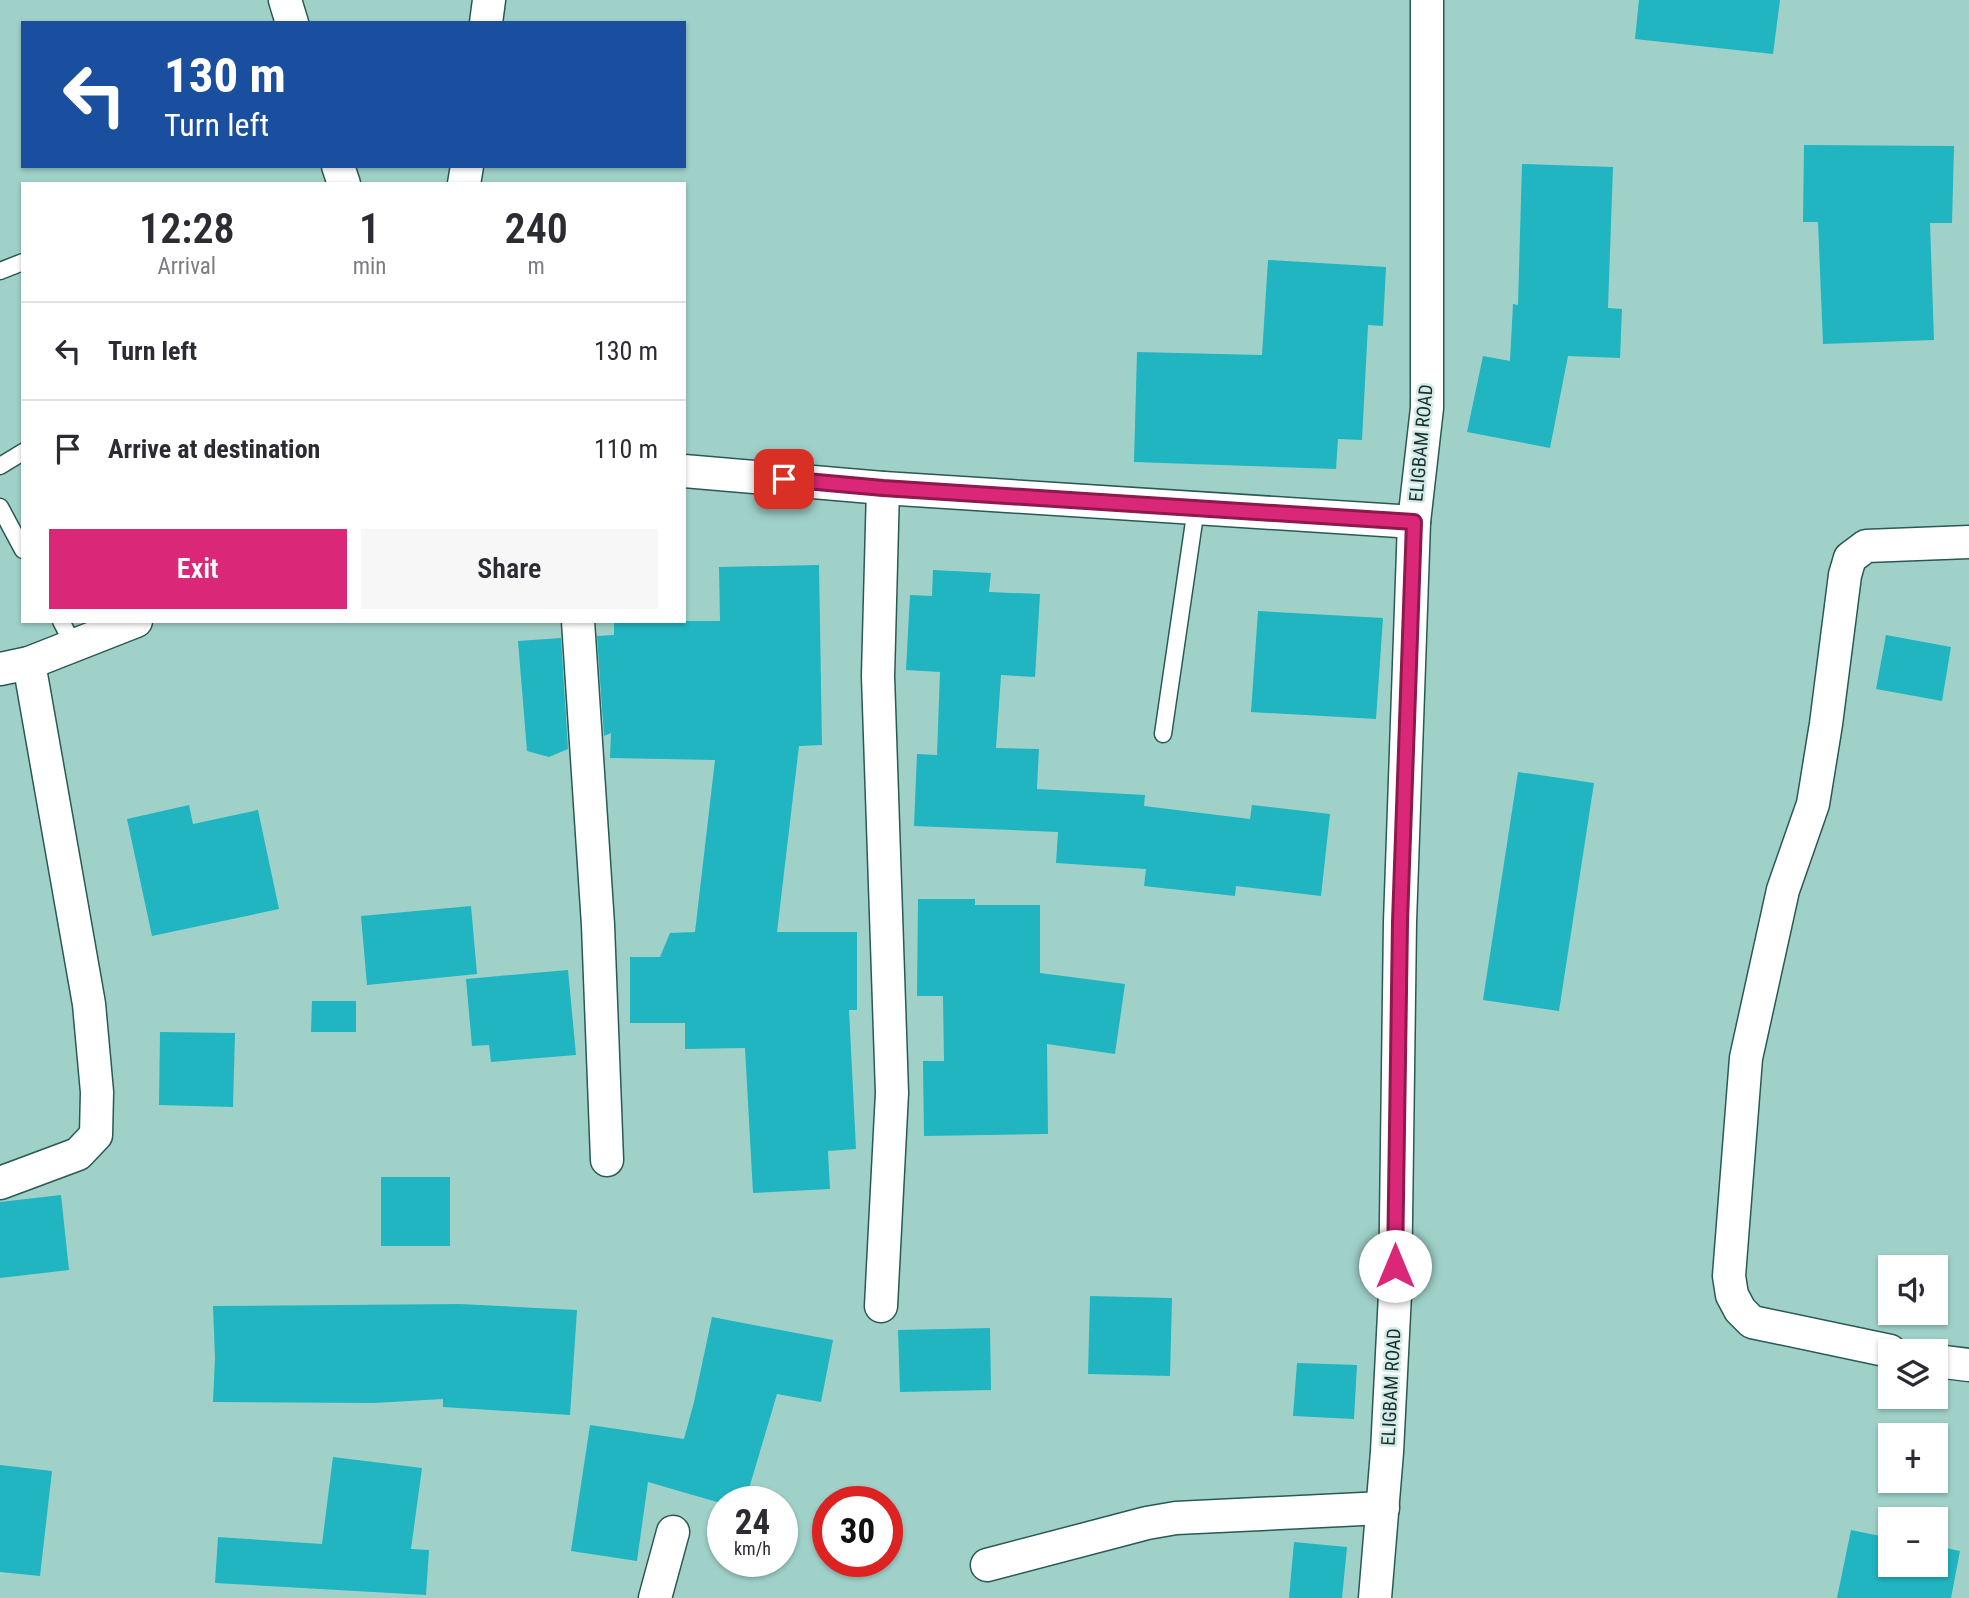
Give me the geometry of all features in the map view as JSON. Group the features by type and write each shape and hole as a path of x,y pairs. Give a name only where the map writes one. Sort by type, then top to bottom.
{"street":[{"path":"285,0 291,21"},
{"path":"486,21 489,0"},
{"name":"ELIGBAM ROAD","path":"1376,1598 1395,1294 1399,949 1414,522 1427,408 1427,0"},
{"path":"686,471 883,488 1414,522"},
{"path":"881,1306 892,1093 877,676 883,488"},
{"path":"1878,1348 1752,1322 1740,1310 1732,1295 1728,1255 1746,1058 1783,890 1813,804 1826,724 1844,575 1850,558 1866,546 1969,542"},
{"path":"0,1183 78,1154 96,1135 97,1092 89,1004 14,666 68,633 125,623"},
{"path":"578,623 598,925 607,1160"},
{"path":"1948,1362 1969,1365"},
{"path":"987,1565 1138,1525 1175,1518 1383,1508"},
{"path":"655,1598 673,1532"}],"lane":[{"path":"0,271 21,263"},
{"path":"0,466 21,453"},
{"path":"0,507 21,546"},
{"path":"1163,734 1196,508"}],"building":[{"path":"1639,0 1780,0 1773,54 1635,39"},
{"path":"1804,145 1954,146 1952,223 1930,223 1934,340 1823,344 1818,222 1803,222"},
{"path":"1522,164 1613,167 1608,308 1622,309 1620,358 1568,356 1550,448 1467,432 1483,356 1510,361 1513,304 1518,305"},
{"path":"1268,260 1386,267 1383,326 1368,325 1362,440 1338,439 1336,469 1134,462 1137,352 1262,355"},
{"path":"819,565 822,745 799,746 777,932 857,932 857,1010 849,1010 856,1149 828,1151 830,1189 753,1193 745,1048 685,1049 685,1023 630,1023 630,957 660,957 670,933 695,932 715,760 610,758 611,733 604,736 597,636 614,635 614,623 720,621 719,567"},
{"path":"933,570 991,573 989,592 1040,594 1035,677 1001,675 996,748 1039,749 1037,789 1145,795 1144,806 1250,819 1252,805 1330,814 1321,896 1236,886 1235,896 1144,886 1146,869 1056,863 1058,832 914,826 917,754 937,755 940,672 906,670 910,595 932,596"},
{"path":"1258,611 1383,618 1376,719 1251,712"},
{"path":"1886,635 1951,647 1942,701 1876,689"},
{"path":"561,638 568,749 549,757 527,751 518,641"},
{"path":"1518,772 1594,783 1559,1011 1483,1000"},
{"path":"189,805 193,824 258,810 279,909 152,936 127,819"},
{"path":"918,899 975,899 975,905 1040,905 1040,973 1125,984 1115,1054 1047,1044 1048,1134 924,1136 923,1061 944,1061 943,996 917,996"},
{"path":"471,906 477,974 367,985 361,916"},
{"path":"568,970 576,1055 491,1062 489,1045 472,1046 466,979"},
{"path":"312,1001 356,1001 356,1032 311,1032"},
{"path":"160,1032 235,1033 233,1107 159,1105"},
{"path":"381,1177 450,1177 450,1246 381,1246"},
{"path":"61,1195 69,1270 0,1278 0,1202"},
{"path":"1090,1296 1172,1298 1170,1376 1088,1374"},
{"path":"460,1304 577,1310 570,1415 443,1407 443,1399 374,1403 213,1402 213,1306"},
{"path":"712,1317 833,1340 821,1402 777,1394 750,1486 707,1486 707,1499 648,1482 637,1561 571,1551 590,1425 684,1439"},
{"path":"990,1328 991,1390 900,1392 898,1330"},
{"path":"1297,1363 1357,1365 1354,1419 1293,1416"},
{"path":"333,1457 422,1468 411,1549 429,1550 426,1595 215,1583 218,1537 322,1544"},
{"path":"0,1465 52,1471 40,1576 0,1572"},
{"path":"1851,1530 1878,1536 1878,1577 1948,1577 1948,1548 1960,1551 1951,1598 1837,1598"},
{"path":"1294,1542 1347,1547 1342,1598 1289,1598"}],"route":[{"path":"784,479 883,488 1414,522 1400,922 1395,1266"}]}
